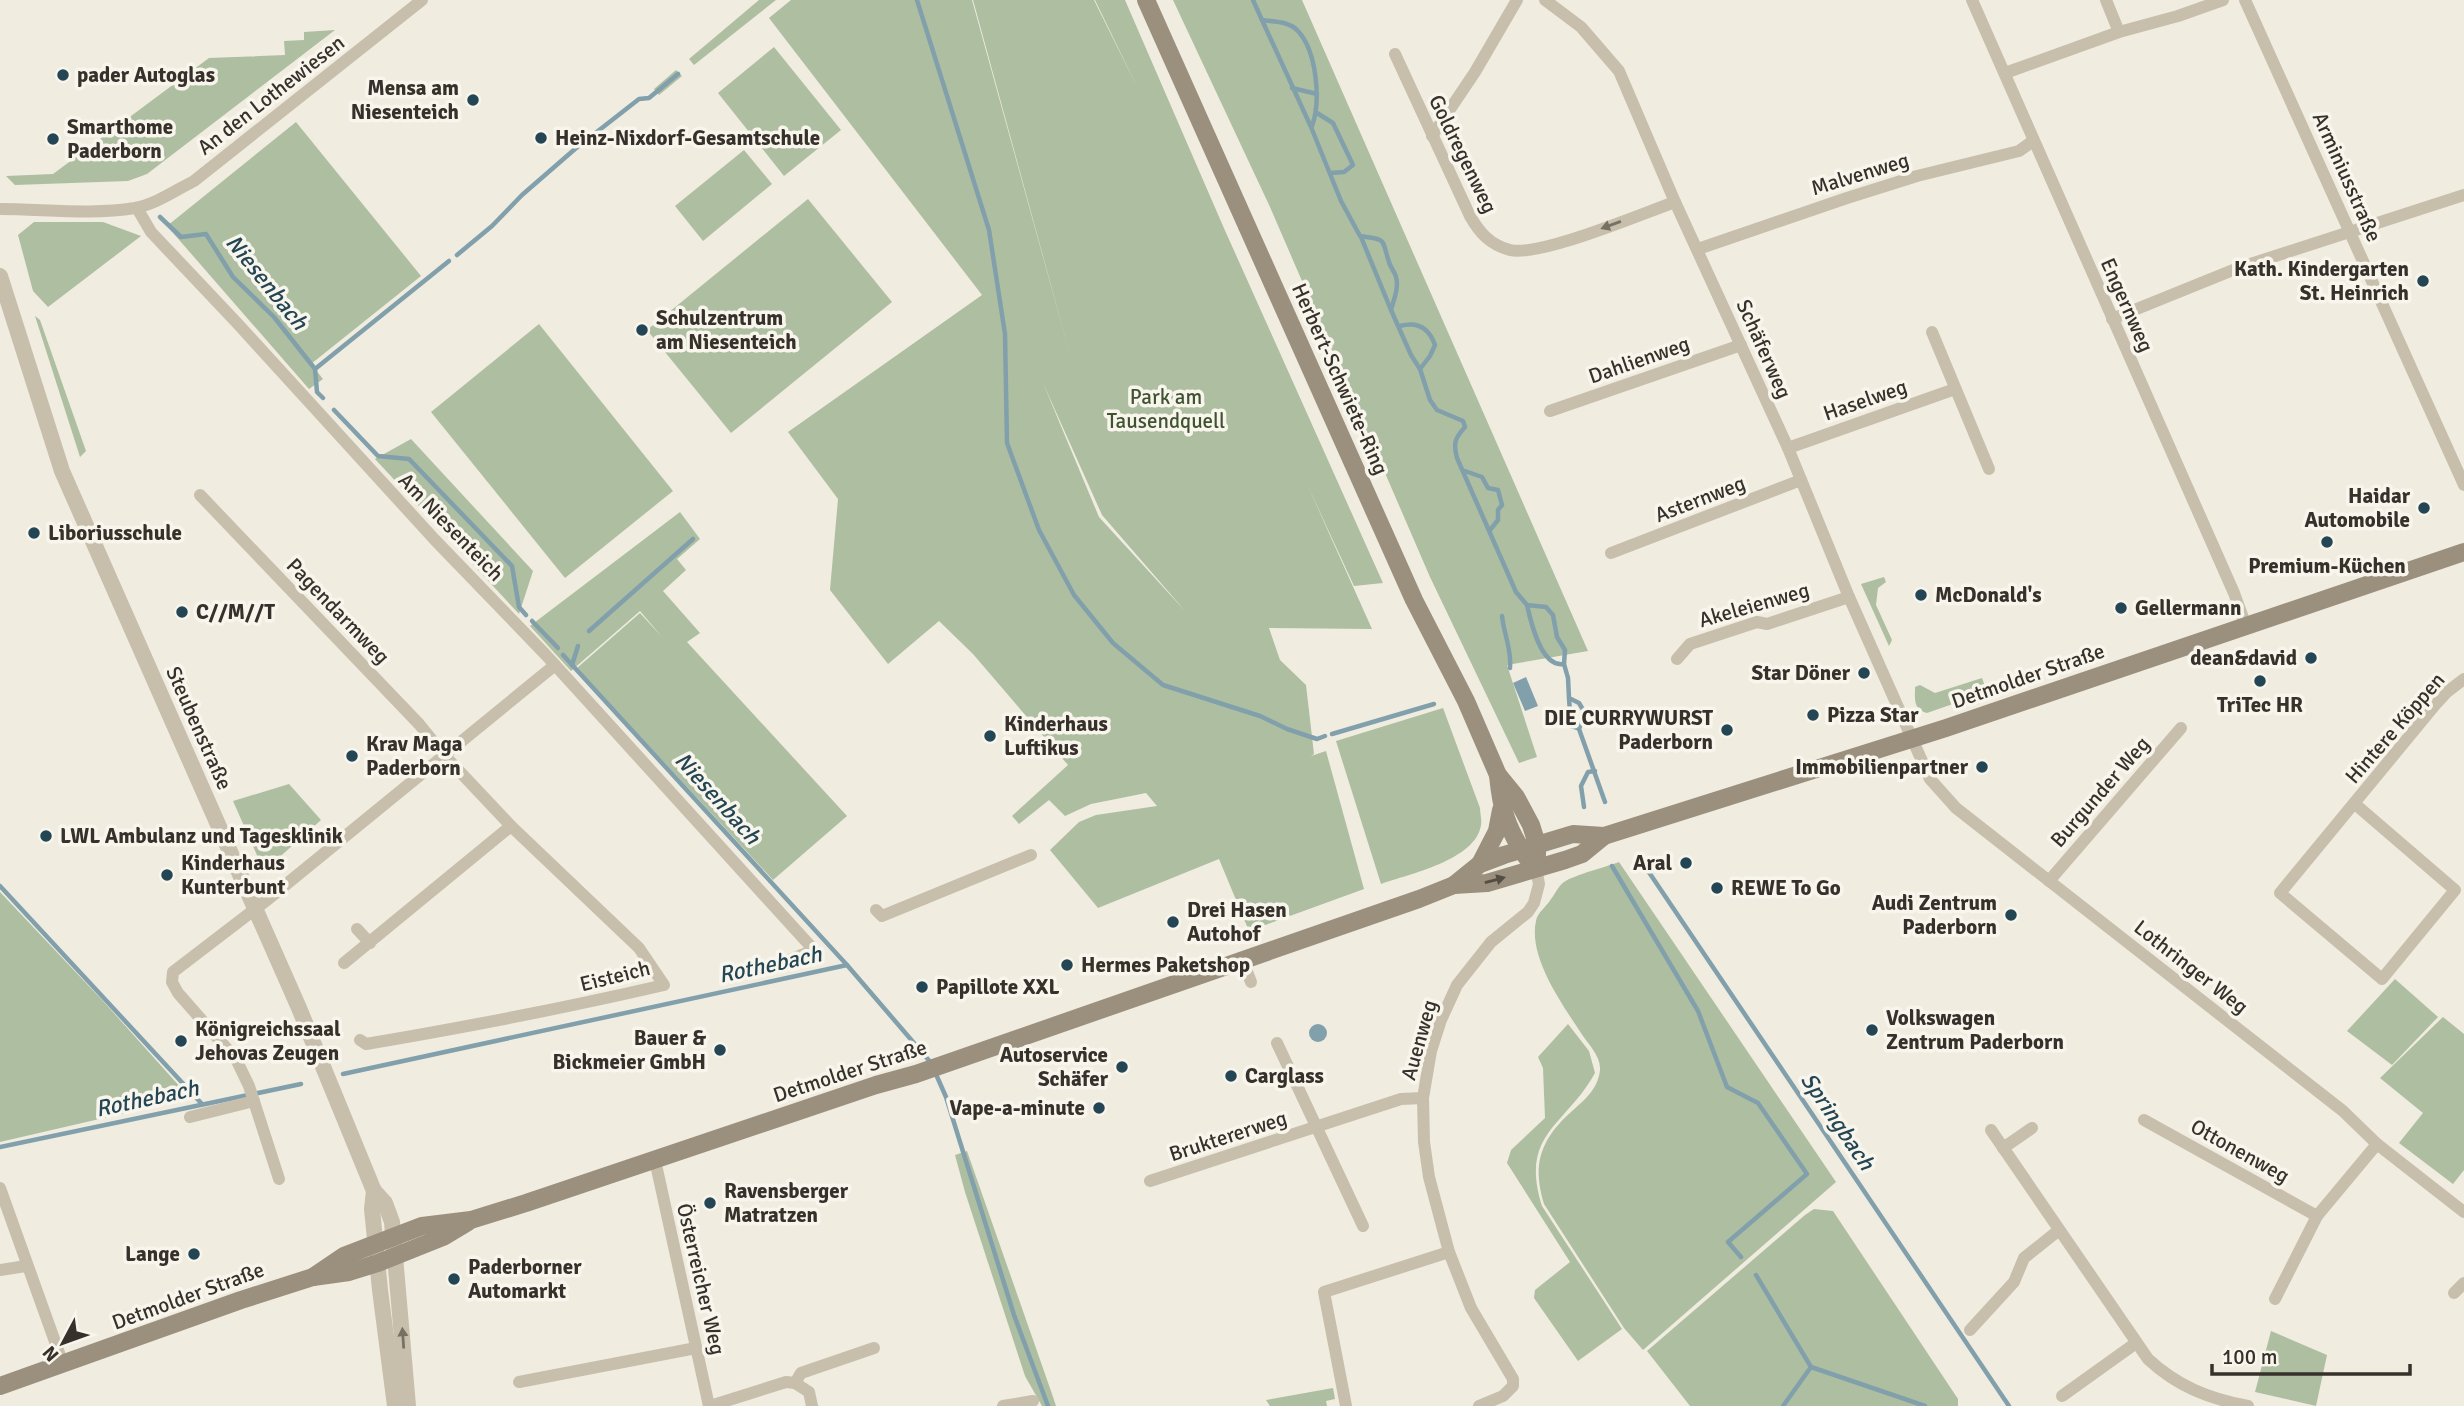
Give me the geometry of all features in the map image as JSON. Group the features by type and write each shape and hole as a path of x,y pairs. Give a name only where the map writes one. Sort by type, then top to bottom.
{"main road":[{"name":"Herbert-Schwiete-Ring","path":"1146,0 1413,600 1466,701 1498,775 1516,797 1531,825 1530,847 1536,869"},
{"name":"Detmolder Straße","path":"313,1277 344,1256 431,1224 471,1220 655,1160 934,1068 1419,899 1454,885 1480,864 1530,847 1573,834 1604,836 1913,738 2464,552"},
{"name":"Herbert-Schwiete-Ring","path":"1498,775 1501,806 1511,833 1530,847"},
{"path":"1480,864 1497,831 1501,806"},
{"name":"Detmolder Straße","path":"1454,885 1487,883 1582,854 1604,836"},
{"name":"Detmolder Straße","path":"0,1386 241,1300 313,1277 349,1272 378,1263 443,1237 471,1220"}],"street":[{"name":"An den Lothewiesen","path":"136,208 194,181 422,0"},
{"path":"1432,136 1475,72 1517,0"},
{"name":"Schäferweg","path":"1545,0 1581,27 1619,71 1675,202 1788,447 1849,597 1913,738"},
{"name":"Engernweg","path":"1972,0 2234,593 2246,626"},
{"path":"2106,0 2119,32"},
{"path":"2005,74 2119,32 2223,0"},
{"name":"Arminiusstraße","path":"2245,0 2464,485"},
{"name":"Goldregenweg","path":"1395,54 1480,233 1496,244 1510,250 1531,251 1549,247 1675,202"},
{"name":"Malvenweg","path":"1698,249 1858,194 2019,150 2033,141"},
{"path":"2112,319 2238,268 2464,195"},
{"path":"0,209 136,208"},
{"name":"Am Niesenteich","path":"136,208 151,232 435,540 555,665 814,950 786,961"},
{"name":"Steubenstraße","path":"0,276 62,471 256,908 373,1191 385,1203 394,1237"},
{"path":"1932,332 1989,468"},
{"name":"Dahlienweg","path":"1550,411 1741,345"},
{"name":"Haselweg","path":"1788,447 1955,389"},
{"name":"Asternweg","path":"1611,553 1801,480"},
{"name":"Pagendarmweg","path":"200,495 419,724 445,756"},
{"name":"Akeleienweg","path":"1676,659 1690,644 1757,622 1767,624 1849,597"},
{"path":"279,1179 249,1086 236,1059 178,993 172,982 173,972 256,908 555,665"},
{"name":"Hintere Köppen","path":"2355,804 2455,890 2385,983 2280,893 2435,705 2464,679"},
{"name":"Burgunder Weg","path":"2049,881 2181,728"},
{"name":"Lothringer Weg","path":"1913,738 1930,779 1955,808 2343,1111 2377,1144 2464,1212"},
{"name":"Eisteich","path":"360,1040 366,1044 435,1032 567,1008 664,985 639,948 511,826 445,756"},
{"path":"344,963 511,826"},
{"path":"876,910 882,916 1031,855"},
{"name":"Auenweg","path":"1479,1406 1503,1396 1513,1386 1510,1371 1494,1350 1471,1308 1449,1251 1429,1177 1424,1142 1423,1098 1431,1051 1457,985 1491,943 1534,904 1539,884 1536,869"},
{"path":"357,929 370,943"},
{"path":"1242,960 1251,982"},
{"name":"Bruktererweg","path":"1277,1043 1363,1226"},
{"name":"Bruktererweg","path":"1150,1181 1401,1099 1423,1098"},
{"path":"190,1117 254,1101"},
{"name":"Ottonenweg","path":"2144,1120 2317,1216"},
{"path":"2003,1148 2032,1128"},
{"path":"1991,1130 2136,1343 2163,1373 2195,1392 2248,1406"},
{"path":"2275,1298 2317,1216 2377,1144"},
{"name":"Österreicher Weg","path":"655,1160 710,1406 786,1382 795,1383 800,1373 874,1348"},
{"path":"0,1188 63,1364"},
{"name":"Steubenstraße","path":"373,1191 376,1244"},
{"path":"1970,1330 2014,1282 2024,1258 2059,1230"},
{"path":"394,1237 408,1406"},
{"path":"376,1244 395,1406"},
{"path":"1346,1406 1324,1292 1449,1251"},
{"path":"0,1270 26,1266"},
{"path":"2454,1293 2464,1283"},
{"path":"2063,1396 2136,1343"},
{"path":"519,1382 696,1348"},
{"path":"795,1383 809,1392 812,1406"},
{"path":"1003,1406 1033,1401"}],"green space":[{"path":"759,0 776,0 694,65 689,59"},
{"name":"Park am Tausendquell","path":"791,0 972,0 1072,362 973,0 1094,0 1139,91 1095,0 1125,0 1383,583 1354,586 1307,484 1372,629 1269,628 1280,660 1306,685 1314,754 1311,756 1326,751 1364,889 1249,931 1219,859 1098,908 1050,850 1079,822 1096,815 1157,806 1146,793 1091,804 1065,816 1049,800 1019,824 1012,816 1068,765 973,654 939,621 888,664 830,590 838,499 788,432 982,295 769,18","holes":["1043,383 1102,515 1186,612 1099,517"]},
{"path":"1173,0 1302,0 1588,651 1507,665 1537,757 1519,763 1430,577 1270,207"},
{"path":"335,30 147,174 128,181 15,185 6,176 53,174 209,58 285,55 284,41 304,40 304,32"},
{"path":"774,47 841,130 784,176 718,93"},
{"path":"676,70 682,76 659,95 654,89"},
{"path":"296,122 421,276 311,364 323,379 309,389 167,226"},
{"path":"744,150 772,184 703,241 675,206"},
{"path":"808,199 892,302 731,433 647,330"},
{"path":"34,222 103,222 141,236 48,307 33,291 18,235"},
{"path":"35,316 40,320 86,451 80,457"},
{"path":"539,324 673,491 565,578 431,412"},
{"path":"411,439 533,571 519,614 375,459"},
{"path":"680,512 700,539 677,559 686,570 663,591 700,633 687,642 847,816 773,880 577,668 640,613 662,637 640,611 571,671 530,626"},
{"path":"1884,577 1886,582 1878,588 1876,605 1892,640 1889,646 1861,584"},
{"path":"1982,678 1987,692 1927,713 1919,709 1916,703 1915,687 1920,685 1935,693"},
{"path":"1443,708 1480,808 1481,825 1467,848 1455,856 1440,864 1381,884 1336,741"},
{"path":"289,784 321,820 264,871 233,801"},
{"path":"1619,862 1836,1182 1643,1350 1624,1328 1544,1204 1539,1178 1541,1154 1545,1144 1560,1123 1593,1089 1599,1077 1600,1065 1548,980 1537,950 1536,921 1564,882"},
{"path":"0,892 103,1001 190,1098 0,1142"},
{"path":"2395,979 2438,1017 2392,1065 2347,1031"},
{"path":"2443,1017 2464,1034 2464,1170 2453,1184 2399,1143 2423,1113 2380,1078"},
{"path":"1568,1024 1589,1051 1595,1073 1541,1146 1536,1162 1536,1182 1542,1206 1622,1329 1578,1361 1534,1298 1535,1290 1570,1262 1507,1163 1511,1150 1545,1118 1543,1068 1538,1057"},
{"path":"967,1151 1056,1406 1042,1406 1025,1376 955,1155"},
{"path":"1814,1209 1833,1211 1958,1399 1958,1406 1690,1406 1647,1351"},
{"path":"2271,1331 2327,1355 2316,1406 2255,1392"},
{"path":"1333,1388 1335,1399 1326,1401 1327,1406 1270,1406 1266,1400"}],"water":[{"path":"1526,677 1538,706 1525,711 1513,683"},
{"path":"1318,1024 1324,1027 1327,1033 1324,1039 1318,1042 1312,1039 1309,1033 1312,1027"}],"waterway":[{"path":"917,0 989,230 1005,334 1007,443 1039,530 1074,595 1113,643 1163,685 1260,716 1317,739 1325,736"},
{"name":"Springbach","path":"1253,0 1262,20 1290,25 1304,40 1316,77 1316,104 1312,126"},
{"name":"Springbach","path":"1262,20 1311,127 1341,201 1360,236 1379,240 1384,244 1397,281 1391,310 1420,369 1430,400 1437,410 1463,421 1465,427 1455,444 1457,458 1516,592 1527,605 1546,607 1553,615 1557,637 1565,650 1564,664 1569,698 1579,703 1585,713 1579,729 1605,802"},
{"path":"457,255 575,149 639,99 649,98 678,74"},
{"path":"1292,88 1317,94"},
{"path":"1317,113 1333,123 1353,165 1344,172 1331,173"},
{"name":"Niesenbach","path":"160,217 181,237 206,234 233,277 274,317 315,369 317,392 323,398"},
{"name":"Springbach","path":"1361,237 1391,310"},
{"path":"315,369 449,261"},
{"name":"Springbach","path":"1400,326 1417,325 1426,330 1433,339 1435,345 1420,369"},
{"name":"Niesenbach","path":"334,410 378,456 409,459 512,566 519,607 526,615"},
{"name":"Springbach","path":"1465,471 1482,477 1488,488 1498,490 1502,505 1498,510 1498,520 1490,530"},
{"path":"589,631 693,539"},
{"name":"Springbach","path":"1527,605 1534,632 1543,651 1555,663 1563,664"},
{"path":"1502,616 1510,668"},
{"name":"Niesenbach","path":"532,621 558,648"},
{"path":"572,665 578,646"},
{"name":"Niesenbach","path":"563,655 847,965 932,1064"},
{"name":"Springbach","path":"1569,698 1570,712 1579,729"},
{"path":"1332,734 1434,704"},
{"path":"1567,725 1578,728"},
{"path":"1584,807 1581,786 1588,772 1595,771"},
{"name":"Springbach","path":"1638,856 2009,1406"},
{"path":"1612,866 1698,1011 1727,1087 1758,1103 1807,1174 1728,1242 1741,1257"},
{"path":"0,886 202,1104"},
{"name":"Rothebach","path":"343,1074 847,965"},
{"name":"Rothebach","path":"935,1072 946,1097 1014,1315 1048,1406"},
{"name":"Rothebach","path":"0,1147 301,1084"},
{"path":"1756,1275 1811,1367 1925,1406"},
{"path":"1783,1406 1811,1367"}],"place":[{"name":"pader Autoglas","path":"63,75"},
{"name":"Mensa am Niesenteich","path":"473,100"},
{"name":"Heinz-Nixdorf-Gesamtschule","path":"541,138"},
{"name":"Smarthome Paderborn","path":"53,139"},
{"name":"Kath. Kindergarten St. Heinrich","path":"2423,281"},
{"name":"Schulzentrum am Niesenteich","path":"642,330"},
{"name":"Haidar Automobile","path":"2424,508"},
{"name":"Liboriusschule","path":"34,533"},
{"name":"Premium-Küchen","path":"2327,542"},
{"name":"McDonald's","path":"1921,595"},
{"name":"Gellermann","path":"2121,608"},
{"name":"C//M//T","path":"182,612"},
{"name":"dean&david","path":"2311,658"},
{"name":"Star Döner","path":"1864,673"},
{"name":"TriTec HR","path":"2260,681"},
{"name":"Pizza Star","path":"1813,715"},
{"name":"DIE CURRYWURST Paderborn","path":"1727,730"},
{"name":"Kinderhaus Luftikus","path":"990,736"},
{"name":"Krav Maga Paderborn","path":"352,756"},
{"name":"Immobilienpartner","path":"1982,767"},
{"name":"LWL Ambulanz und Tagesklinik","path":"46,836"},
{"name":"Aral","path":"1686,863"},
{"name":"Kinderhaus Kunterbunt","path":"167,875"},
{"name":"REWE To Go","path":"1717,888"},
{"name":"Audi Zentrum Paderborn","path":"2011,915"},
{"name":"Drei Hasen Autohof","path":"1173,922"},
{"name":"Hermes Paketshop","path":"1067,965"},
{"name":"Papillote XXL","path":"922,987"},
{"name":"Volkswagen Zentrum Paderborn","path":"1872,1030"},
{"name":"Königreichssaal Jehovas Zeugen","path":"181,1041"},
{"name":"Bauer & Bickmeier GmbH","path":"720,1050"},
{"name":"Autoservice Schäfer","path":"1122,1067"},
{"name":"Carglass","path":"1231,1076"},
{"name":"Vape-a-minute","path":"1099,1108"},
{"name":"Ravensberger Matratzen","path":"710,1203"},
{"name":"Lange","path":"194,1254"},
{"name":"Paderborner Automarkt","path":"454,1279"}]}
